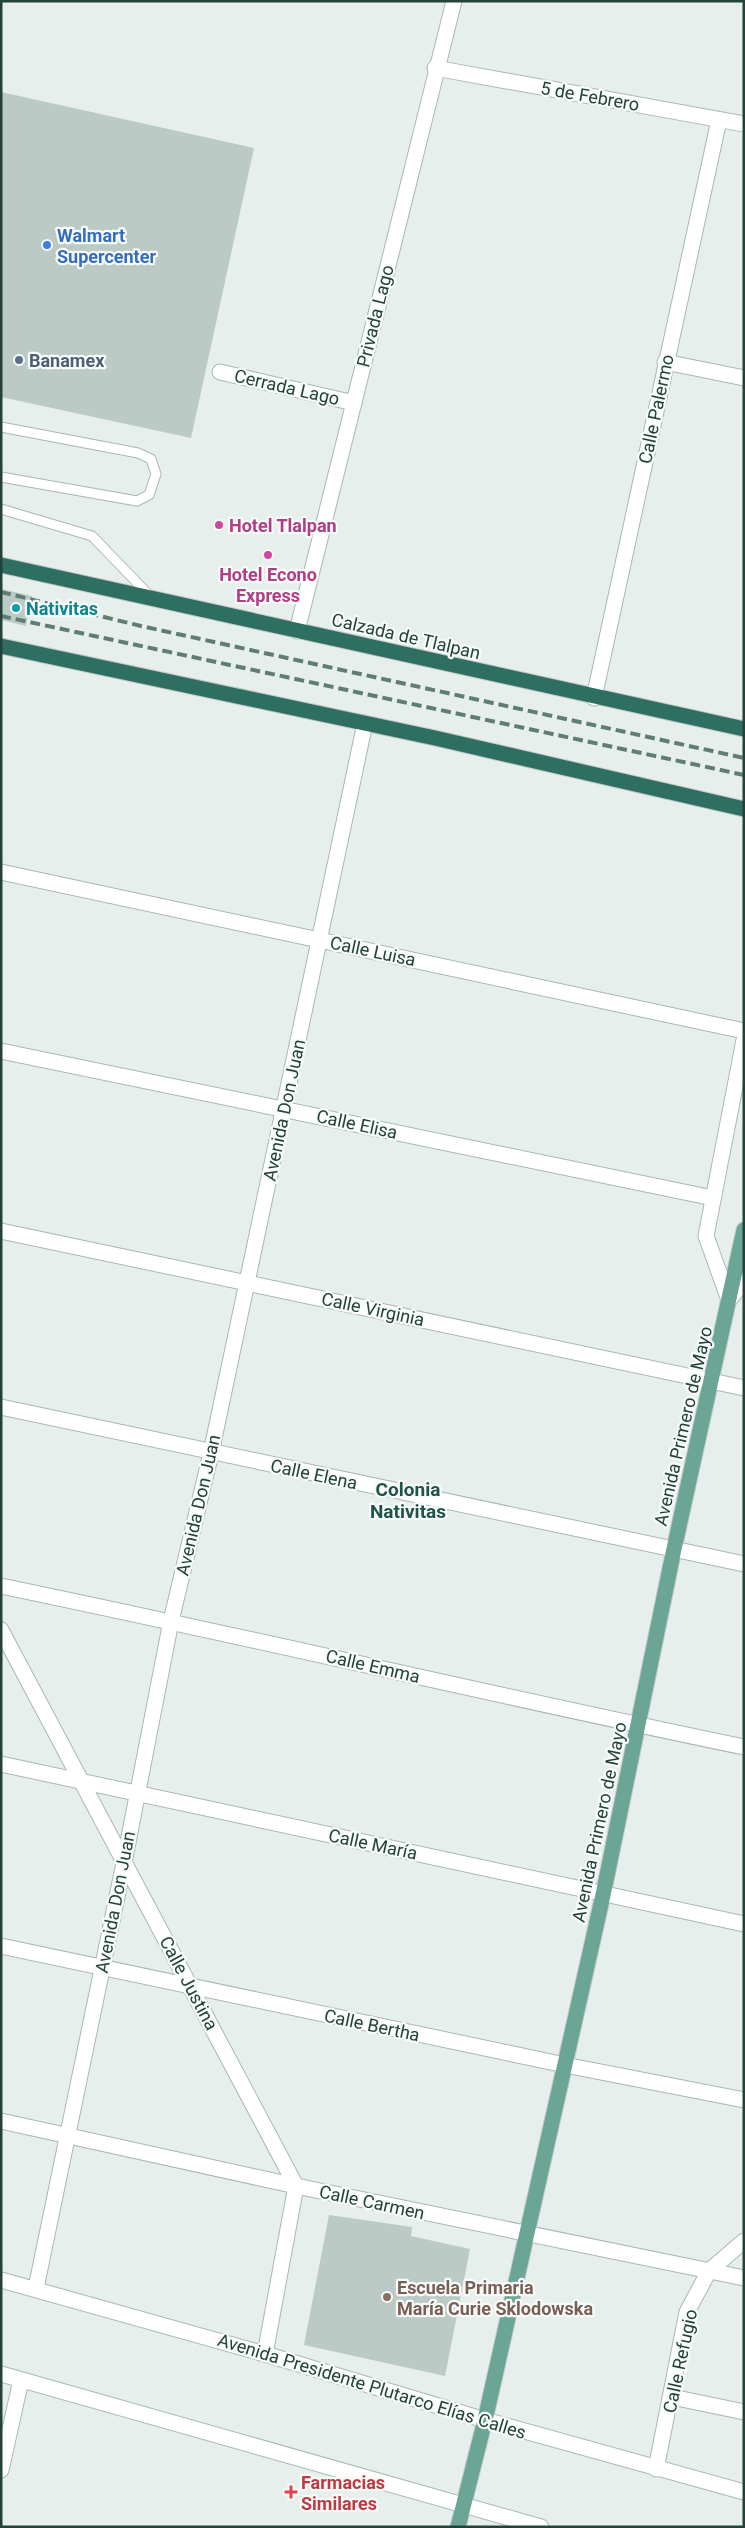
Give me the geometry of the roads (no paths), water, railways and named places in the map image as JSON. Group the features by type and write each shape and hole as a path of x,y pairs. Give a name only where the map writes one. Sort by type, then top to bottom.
{"highway":[{"name":"Calzada de Tlalpan","path":"1,564 594,698 744,729"},
{"path":"1,646 365,723 744,809"}],"main road":[{"name":"Avenida Primero de Mayo","path":"458,2527 485,2420 603,1895 674,1549 744,1230"}],"street":[{"name":"Privada Lago","path":"297,631 435,68 454,1"},
{"name":"5 de Febrero","path":"435,68 744,124"},
{"name":"Calle Palermo","path":"594,698 719,120"},
{"path":"666,362 744,378"},
{"name":"Cerrada Lago","path":"220,372 354,403"},
{"name":"Avenida Don Juan","path":"36,2288 124,1863 136,1792 171,1620 211,1453 248,1282 365,723"},
{"name":"Calle Luisa","path":"1,872 320,939 744,1032"},
{"path":"729,1300 706,1236 744,1040"},
{"name":"Calle Elisa","path":"1,1051 713,1198"},
{"name":"Calle Virginia","path":"1,1231 744,1388"},
{"path":"729,1300 744,1282"},
{"name":"Calle Elena","path":"1,1407 211,1453 744,1564"},
{"name":"Calle Emma","path":"1,1586 171,1620 639,1726 744,1747"},
{"name":"Calle Justina","path":"1,1630 296,2186"},
{"name":"Calle María","path":"1,1764 744,1924"},
{"name":"Calle Bertha","path":"1,1946 191,1988 744,2100"},
{"name":"Calle Carmen","path":"1,2121 296,2186 744,2278"},
{"path":"265,2354 296,2186"},
{"name":"Calle Refugio","path":"656,2469 672,2397 687,2312 709,2271 744,2241"},
{"name":"Avenida Presidente Plutarco Elías Calles","path":"1,2280 36,2288 265,2354 656,2469 744,2492"},
{"path":"1,2374 542,2527"},
{"path":"1,2470 22,2380"},
{"path":"672,2397 744,2412"}],"lane":[{"path":"1,427 138,453 151,458 156,474 149,496 137,502 1,477"},
{"path":"1,509 92,536 152,599"}],"railway":[{"path":"1,592 141,626 744,758"},
{"path":"1,616 744,775"}],"place":[{"name":"Walmart Supercenter","path":"47,245"},
{"name":"Banamex","path":"19,360"},
{"name":"Hotel Tlalpan","path":"219,525"},
{"name":"Hotel Econo Express","path":"268,555"},
{"name":"Nativitas","path":"16,608"},
{"name":"Escuela Primaria María Curie Sklodowska","path":"387,2297"},
{"name":"Farmacias Similares","path":"291,2492"}],"district":[{"name":"Colonia Nativitas","path":"408,1500"}]}
